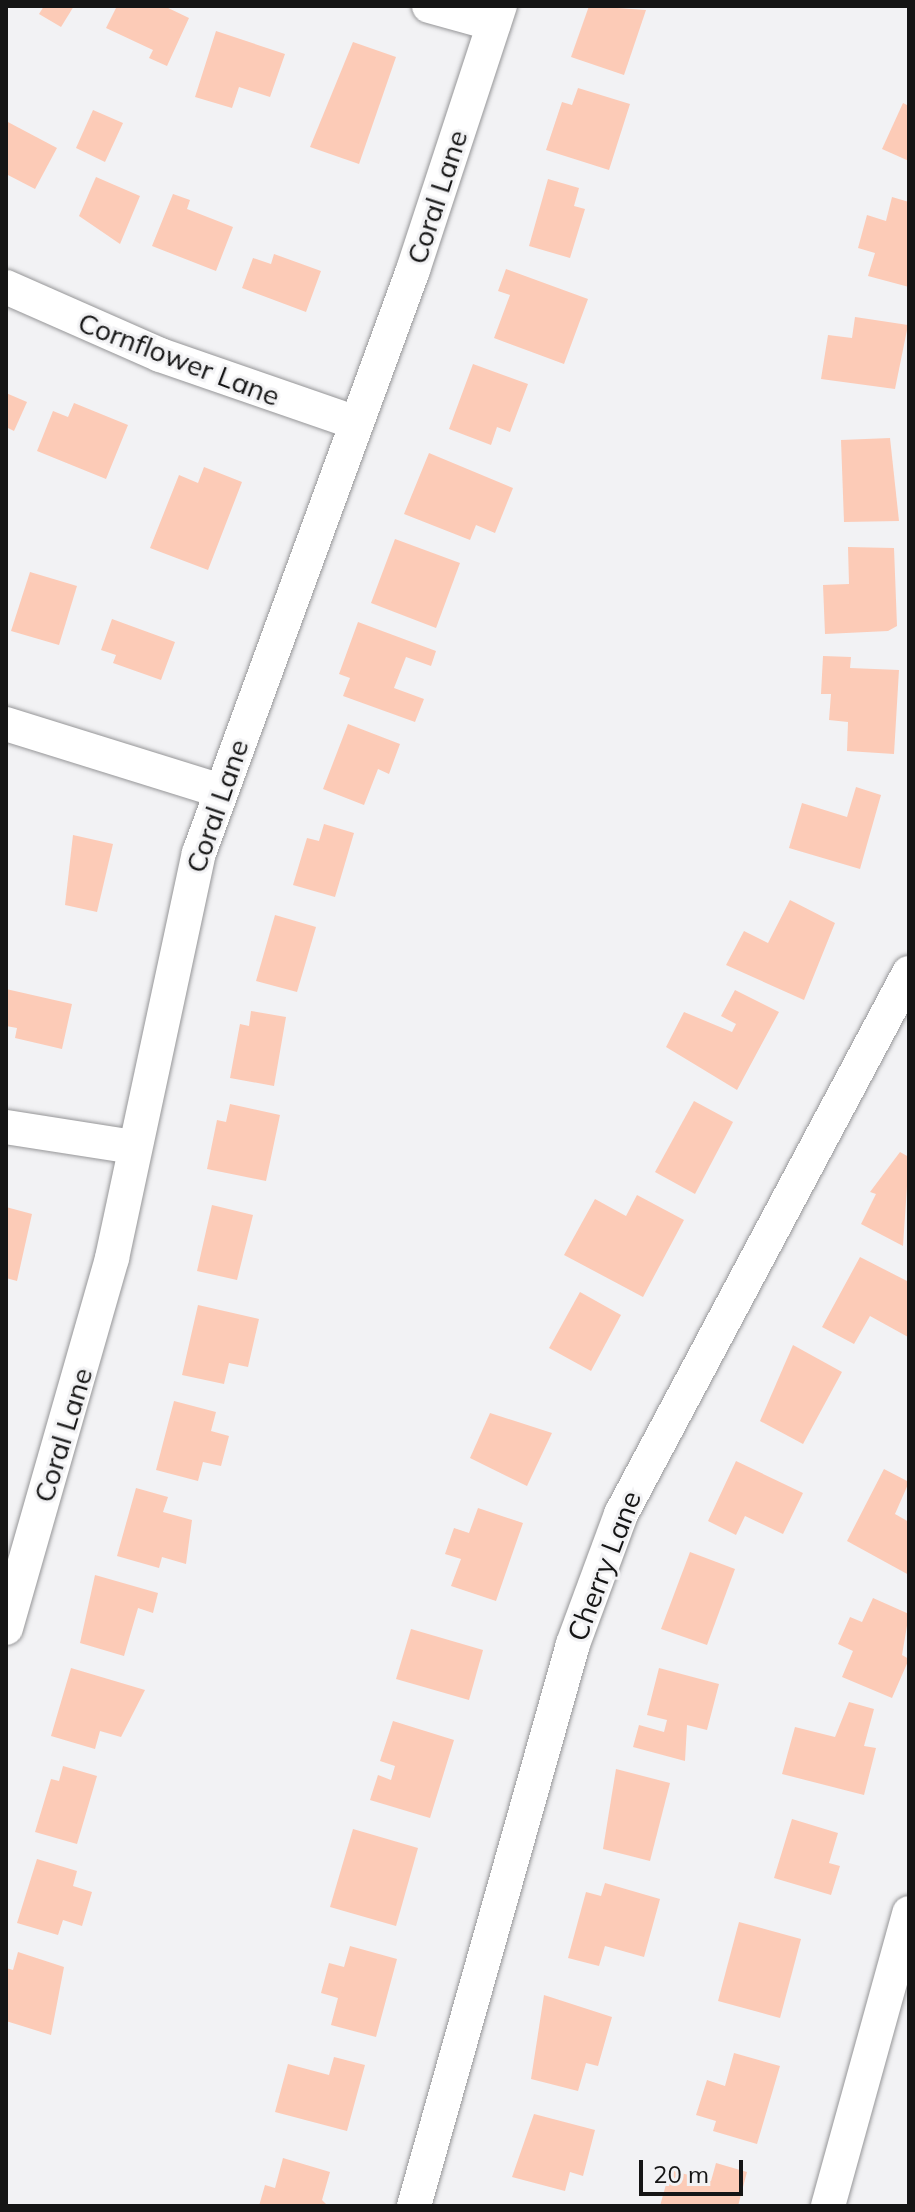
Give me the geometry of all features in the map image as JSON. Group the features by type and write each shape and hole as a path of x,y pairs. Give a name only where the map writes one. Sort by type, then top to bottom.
{"street":[{"path":"429,6 497,15"},
{"name":"Coral Lane","path":"6,1628 92,1339 167,982 221,791 356,423 497,15"},
{"name":"Cornflower Lane","path":"6,287 160,355 356,423"},
{"path":"6,724 221,791"},
{"name":"Cherry Lane","path":"414,2206 573,1644 621,1514 909,973"},
{"path":"6,1127 134,1147"},
{"path":"828,2206 909,1913"}],"building":[{"path":"44,6 74,6 61,27 39,14"},
{"path":"117,6 164,6 189,18 167,66 149,58 153,50 106,28"},
{"path":"589,6 646,10 624,75 571,57"},
{"path":"216,31 285,54 270,97 239,87 232,108 195,97"},
{"path":"353,42 396,57 359,164 310,147"},
{"path":"578,88 630,104 609,170 546,150 562,102 572,105"},
{"path":"903,103 909,106 909,161 882,149"},
{"path":"93,110 123,123 105,162 76,148"},
{"path":"6,121 57,148 35,189 6,174"},
{"path":"96,177 140,196 120,244 79,216"},
{"path":"548,179 579,188 574,206 585,209 570,258 529,246"},
{"path":"173,194 190,200 187,209 233,227 216,271 152,246"},
{"path":"892,197 909,202 909,287 868,276 875,253 858,248 867,215 886,221"},
{"path":"274,254 321,271 306,312 242,288 253,258 271,264"},
{"path":"506,269 588,299 564,364 494,338 510,295 498,291"},
{"path":"855,317 908,325 895,389 821,379 828,335 852,338"},
{"path":"473,364 528,384 510,432 497,427 491,445 449,429"},
{"path":"6,393 27,402 14,431 6,427"},
{"path":"74,403 128,425 106,479 37,451 53,411 68,417"},
{"path":"890,438 899,521 844,522 841,440"},
{"path":"429,453 513,488 495,533 476,525 470,540 404,514"},
{"path":"204,467 242,482 208,570 150,548 179,475 198,483"},
{"path":"395,539 460,563 436,628 371,603"},
{"path":"848,547 894,548 897,626 888,631 825,634 823,585 849,584"},
{"path":"30,572 77,586 59,645 11,631"},
{"path":"112,619 175,642 161,680 113,663 116,655 101,650"},
{"path":"358,622 436,651 431,666 406,657 394,688 424,699 415,722 343,696 350,678 339,674"},
{"path":"823,656 851,657 850,668 899,670 894,754 847,751 848,722 829,720 831,694 821,694"},
{"path":"348,724 400,744 389,774 378,769 364,805 323,789"},
{"path":"856,787 881,795 860,869 789,848 802,803 847,817"},
{"path":"324,824 354,833 335,897 293,885 307,838 319,841"},
{"path":"73,835 113,844 97,912 65,905"},
{"path":"790,900 835,923 804,1000 726,965 744,931 768,943"},
{"path":"275,915 316,927 297,992 256,981"},
{"path":"6,989 72,1004 62,1049 15,1038 17,1028 6,1026"},
{"path":"735,990 779,1012 737,1090 666,1047 684,1012 732,1032 736,1024 721,1016"},
{"path":"251,1011 286,1017 274,1086 230,1078 240,1024 249,1026"},
{"path":"694,1101 733,1122 695,1194 655,1172"},
{"path":"230,1104 280,1115 266,1181 207,1169 217,1120 226,1122"},
{"path":"900,1152 909,1157 903,1246 861,1224 876,1194 870,1192"},
{"path":"637,1195 684,1220 643,1297 564,1255 595,1199 626,1216"},
{"path":"212,1205 253,1215 237,1280 197,1271"},
{"path":"6,1207 32,1214 17,1281 6,1278"},
{"path":"860,1257 909,1282 908,1337 870,1316 854,1344 822,1327"},
{"path":"580,1292 621,1315 591,1371 549,1348"},
{"path":"198,1305 259,1319 248,1367 229,1363 224,1384 182,1375"},
{"path":"793,1345 842,1372 803,1444 760,1421"},
{"path":"174,1401 216,1412 211,1431 229,1436 221,1466 203,1462 198,1481 156,1470"},
{"path":"490,1413 552,1433 527,1486 470,1458"},
{"path":"736,1461 803,1493 783,1534 745,1516 736,1535 708,1521"},
{"path":"884,1469 909,1482 895,1514 909,1522 909,1575 847,1541"},
{"path":"136,1488 168,1497 163,1512 192,1520 186,1564 162,1557 159,1568 117,1556"},
{"path":"478,1508 523,1523 496,1601 451,1586 461,1559 445,1554 454,1528 469,1533"},
{"path":"690,1552 735,1569 707,1645 661,1629"},
{"path":"95,1575 158,1593 153,1613 138,1608 124,1656 80,1643"},
{"path":"873,1598 909,1614 902,1655 909,1659 892,1698 842,1677 853,1651 838,1644 850,1617 862,1622"},
{"path":"411,1629 483,1650 469,1700 396,1679"},
{"path":"71,1668 145,1690 121,1737 100,1731 95,1749 51,1736"},
{"path":"659,1668 719,1684 707,1730 687,1725 685,1761 633,1747 639,1725 664,1732 667,1720 647,1715"},
{"path":"849,1702 874,1709 864,1746 876,1748 864,1795 782,1774 795,1727 835,1737"},
{"path":"393,1721 454,1740 430,1818 370,1800 378,1775 391,1780 395,1766 380,1761"},
{"path":"63,1766 97,1776 77,1844 35,1832 51,1779 59,1781"},
{"path":"616,1769 670,1783 650,1861 603,1849"},
{"path":"792,1819 838,1833 829,1863 840,1866 831,1895 774,1878"},
{"path":"353,1829 418,1848 396,1926 330,1907"},
{"path":"37,1859 77,1871 73,1886 92,1892 82,1926 63,1920 58,1935 17,1923"},
{"path":"605,1883 660,1899 644,1957 605,1946 599,1966 568,1958 586,1892 601,1896"},
{"path":"739,1922 801,1939 780,2018 718,2001"},
{"path":"350,1946 397,1959 376,2037 331,2025 338,1998 321,1993 329,1963 344,1967"},
{"path":"18,1952 64,1967 51,2035 6,2021 6,1968 13,1970"},
{"path":"544,1995 612,2017 598,2066 586,2063 578,2091 531,2079"},
{"path":"734,2053 780,2066 757,2144 713,2131 716,2121 696,2115 707,2080 725,2086"},
{"path":"334,2057 365,2065 347,2131 275,2112 288,2064 329,2075"},
{"path":"534,2114 595,2130 583,2176 570,2172 565,2191 512,2177"},
{"path":"283,2158 330,2172 322,2200 328,2206 259,2206 265,2185 275,2188"},
{"path":"716,2163 747,2172 738,2206 660,2206 670,2170 711,2181"}]}
